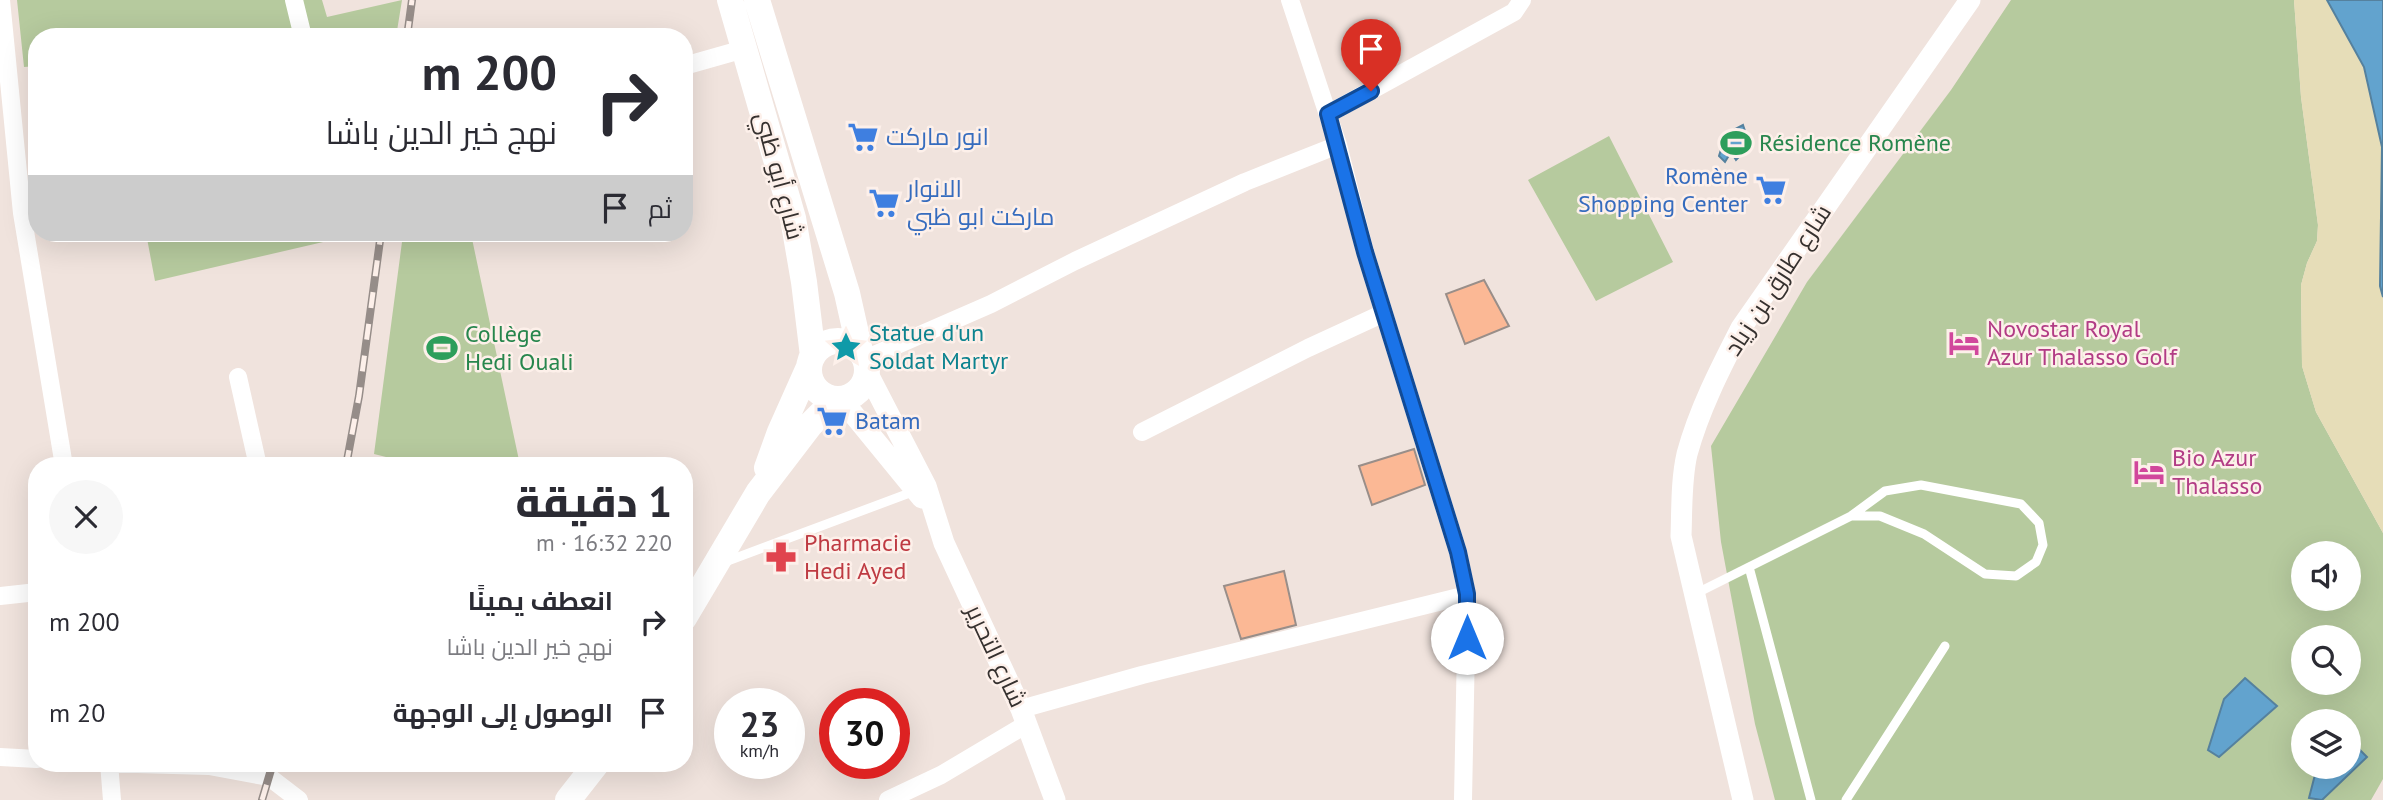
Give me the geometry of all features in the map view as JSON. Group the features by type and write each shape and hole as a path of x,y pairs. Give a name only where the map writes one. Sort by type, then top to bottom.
{"main road":[{"name":"شارع أبو ظبي","path":"730,0 793,218 804,282 811,361"},
{"name":"شارع أبو ظبي","path":"764,2 864,360"},
{"path":"693,603 758,493 810,425 838,399 859,390 864,360 851,344 830,342 820,347 811,361 780,432 758,493"},
{"path":"811,361 811,378 816,388 825,396 838,399"},
{"path":"568,800 590,772"}],"street":[{"path":"1,0 28,203"},
{"path":"294,0 301,28"},
{"path":"1290,0 1338,145 1384,313 1451,529 1467,594 1463,800"},
{"path":"1328,114 1514,12 1522,0"},
{"name":"شارع طارق بن زياد","path":"1743,800 1681,537 1687,456 1713,382 1741,328 1970,0"},
{"path":"693,63 744,49"},
{"path":"864,360 991,304 1075,261 1245,182 1338,145"},
{"path":"33,242 63,457"},
{"path":"1142,432 1308,348 1384,313"},
{"name":"شارع التحرير","path":"864,360 960,580 1024,717 1055,800"},
{"path":"238,377 256,457"},
{"name":"شارع التحرير","path":"838,399 921,488"},
{"path":"0,596 28,593"},
{"path":"888,800 941,775 1024,717 1142,675 1467,594"},
{"path":"0,757 28,759"},
{"path":"110,772 112,800"},
{"path":"242,772 269,777 299,800"}],"lane":[{"path":"1694,594 1851,516 1885,491 1921,485 2021,504 2039,523 2043,545 2036,562 2016,576 1985,574 1924,534 1880,516 1851,516"},
{"path":"716,566 921,488"},
{"path":"1749,567 1811,800"},
{"path":"1846,800 1945,646"}],"green space":[{"path":"17,0 322,0 327,17 402,0 397,28 28,28 28,67 24,67"},
{"path":"2011,0 2294,0 2301,97 2318,225 2317,241 2301,285 2302,366 2316,412 2383,533 2383,779 2371,800 1775,800 1755,724 1721,542 1711,446 1807,282 1951,90"},
{"path":"1609,136 1673,262 1596,301 1528,180"},
{"path":"148,242 323,242 155,281"},
{"name":"Collège Hedi Ouali","path":"402,242 473,242 518,457 386,457 374,454"}],"sand":[{"path":"2294,0 2327,0 2364,67 2382,147 2380,286 2383,297 2383,533 2316,412 2302,366 2301,285 2317,241 2318,225 2301,97"}],"water":[{"path":"2327,0 2383,0 2383,297 2380,286 2382,147 2364,67"},
{"name":"Résidence Romène","path":"1743,125 1750,146 1736,160 1731,152 1725,162 1719,156 1724,140 1722,136"},
{"path":"2245,678 2277,706 2219,757 2208,750 2224,699"},
{"path":"2361,751 2367,757 2361,763"},
{"path":"2314,779 2344,779 2322,800 2309,798"}],"building":[{"path":"1484,280 1509,326 1465,344 1446,294"},
{"path":"1414,449 1425,485 1372,505 1359,466"},
{"path":"1284,571 1296,625 1241,639 1224,586"}],"railway":[{"path":"408,28 412,0"},
{"path":"348,457 359,396 380,242"},
{"path":"262,800 270,772"}],"place":[{"name":"انور ماركت","path":"863,137"},
{"name":"Résidence Romène","path":"1736,143"},
{"name":"Romène Shopping Center","path":"1771,190"},
{"name":"الانوار ماركت ابو ظبي","path":"884,203"},
{"name":"Novostar Royal Azur Thalasso Golf","path":"1964,343"},
{"name":"Statue d'un Soldat Martyr","path":"846,347"},
{"name":"Collège Hedi Ouali","path":"442,348"},
{"name":"Batam","path":"832,421"},
{"name":"Bio Azur Thalasso","path":"2149,472"},
{"name":"Pharmacie Hedi Ayed","path":"781,557"}],"route":[{"path":"1371,91 1328,114 1365,252 1458,552 1467,594 1467,638"}]}
